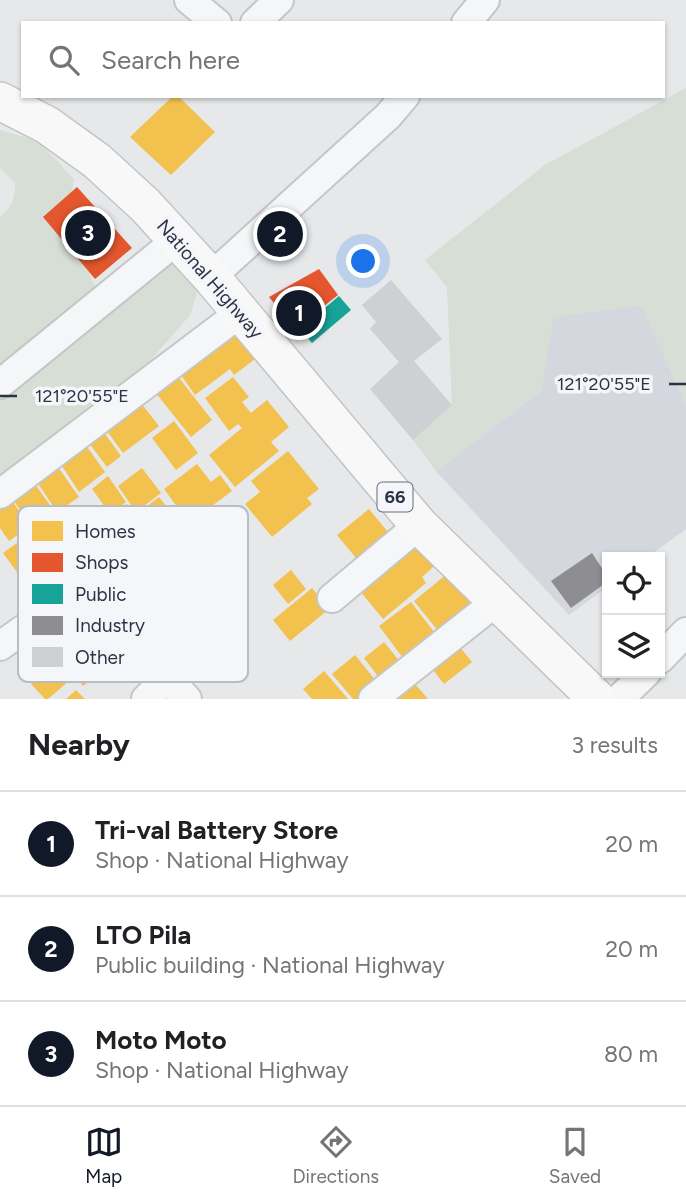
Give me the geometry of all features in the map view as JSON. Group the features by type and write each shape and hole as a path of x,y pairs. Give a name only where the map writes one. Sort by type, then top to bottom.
{"main road":[{"name":"National Highway","path":"0,101 47,125 97,161 178,239 419,525 597,699"}],"street":[{"path":"189,0 215,21"},
{"path":"257,21 279,0"},
{"path":"468,21 485,0"},
{"path":"211,277 388,117 403,98"},
{"path":"0,384 178,239"},
{"path":"0,494 240,313"},
{"path":"332,598 419,525"},
{"path":"373,699 497,601"},
{"path":"665,654 686,632"},
{"path":"0,646 18,633"},
{"path":"619,699 641,678"},
{"path":"146,699 163,682"},
{"path":"171,682 187,699"}],"shaded area":[{"path":"686,88 686,407 641,306 554,317 541,391 436,471 413,440 452,405 447,287 425,260 545,165"},
{"path":"0,130 38,141 74,179 67,222 97,291 0,370 0,217 12,202 15,183 0,168"},
{"path":"176,254 200,284 190,315 135,378 0,485 0,397"},
{"path":"642,305 686,406 686,529 655,552 602,552 602,591 569,615 436,471 541,391 553,317"}],"building: Homes":[{"path":"171,98 180,98 215,132 171,175 130,137"},
{"path":"236,326 259,356 234,375 230,369 195,395 178,371"},
{"path":"176,374 212,420 191,437 155,392"},
{"path":"233,377 249,397 242,402 251,413 267,400 289,427 271,442 279,451 235,487 209,455 242,428 238,424 229,431 205,398"},
{"path":"140,402 159,426 123,453 104,427"},
{"path":"174,421 198,453 176,470 152,438"},
{"path":"103,431 121,456 107,467 89,443"},
{"path":"85,444 105,472 79,492 60,463"},
{"path":"288,451 319,489 307,498 312,504 272,537 245,504 260,492 251,481"},
{"path":"197,464 211,482 220,475 232,491 212,506 176,506 164,489"},
{"path":"58,467 79,497 66,506 53,506 37,482"},
{"path":"142,468 161,493 144,506 132,506 118,486"},
{"path":"108,476 126,502 121,506 104,506 92,489"},
{"path":"35,484 50,506 18,507 13,500"},
{"path":"159,497 166,506 147,506"},
{"path":"10,498 18,509 18,535 9,541 0,528 0,505"},
{"path":"369,509 392,537 361,564 337,535"},
{"path":"418,533 441,560 422,577 426,583 383,619 355,585"},
{"path":"18,542 18,573 3,553"},
{"path":"453,569 480,604 442,636 414,601"},
{"path":"291,570 306,589 288,604 273,585"},
{"path":"312,588 329,609 290,641 273,620"},
{"path":"411,602 438,637 406,662 379,626"},
{"path":"454,640 472,662 444,684 427,662"},
{"path":"384,642 405,668 384,684 364,658"},
{"path":"355,655 380,686 363,699 353,699 332,674"},
{"path":"324,671 348,699 312,699 303,689"},
{"path":"408,676 428,699 383,699"},
{"path":"33,682 68,682 48,699 31,684"},
{"path":"76,690 85,699 66,699"}],"building: Shops":[{"path":"77,187 132,248 95,279 43,217"},
{"path":"319,269 338,295 295,329 269,297"}],"building: Public":[{"path":"339,296 351,310 312,343 300,329"}],"building: Industry":[{"path":"592,553 602,568 602,586 571,608 551,581"}],"building: Other":[{"path":"391,280 442,339 414,361 452,405 413,440 370,389 399,362 370,329 376,322 362,305"}],"place":[{"name":"Moto Moto","path":"88,233"},
{"name":"LTO Pila","path":"280,234"},
{"name":"Tri-val Battery Store","path":"299,313"}]}
